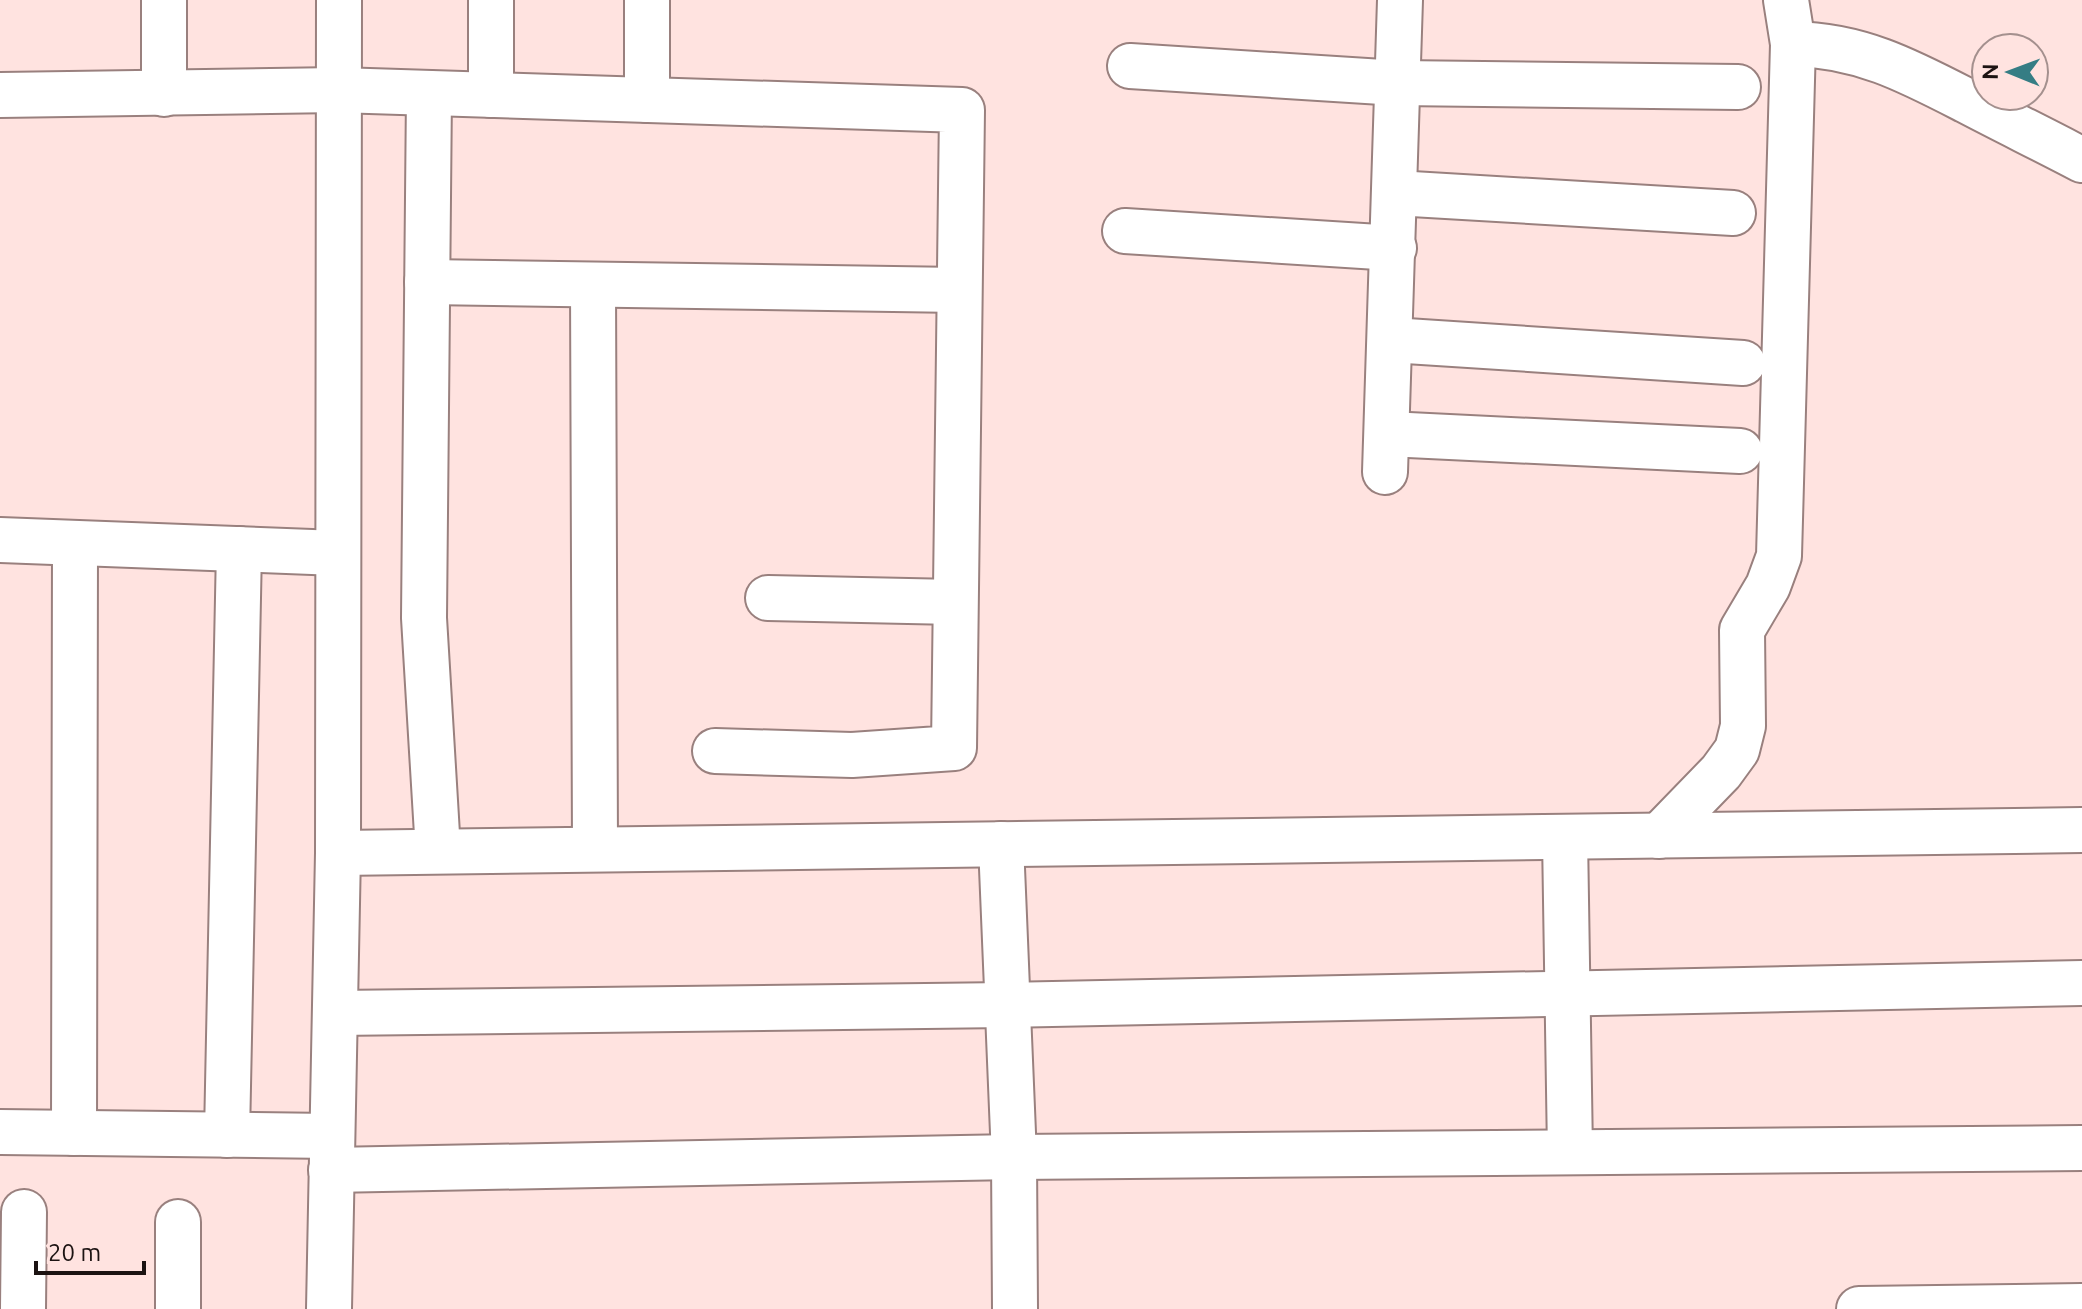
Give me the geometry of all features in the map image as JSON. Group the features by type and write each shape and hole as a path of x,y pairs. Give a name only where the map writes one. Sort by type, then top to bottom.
{"street":[{"path":"164,0 164,94"},
{"path":"329,1309 338,853 339,0"},
{"path":"491,0 491,95"},
{"path":"647,0 647,100"},
{"path":"1400,0 1387,453 1740,451"},
{"path":"1659,836 1721,772 1737,750 1743,726 1742,630 1768,586 1779,556 1793,44 1786,0"},
{"path":"1793,44 1822,44 1854,50 1901,67 2082,160"},
{"path":"1130,66 1398,83 1738,87"},
{"path":"0,95 338,90 962,110 954,748 852,755 715,751"},
{"path":"429,93 424,618 438,851"},
{"path":"1395,193 1733,213"},
{"path":"1125,231 1394,248"},
{"path":"427,282 959,290"},
{"path":"593,285 595,849"},
{"path":"1391,340 1743,363"},
{"path":"0,540 338,553"},
{"path":"74,1133 75,543"},
{"path":"227,1135 239,549"},
{"path":"768,598 955,602"},
{"path":"338,853 2082,830"},
{"path":"1565,837 1570,1152"},
{"path":"1001,844 1014,1157 1015,1309"},
{"path":"335,1013 1007,1005 2082,983"},
{"path":"0,1132 227,1135 332,1153 1014,1157 2082,1148"},
{"path":"23,1309 24,1212"},
{"path":"178,1222 178,1309"},
{"path":"1859,1309 2082,1306"}]}
